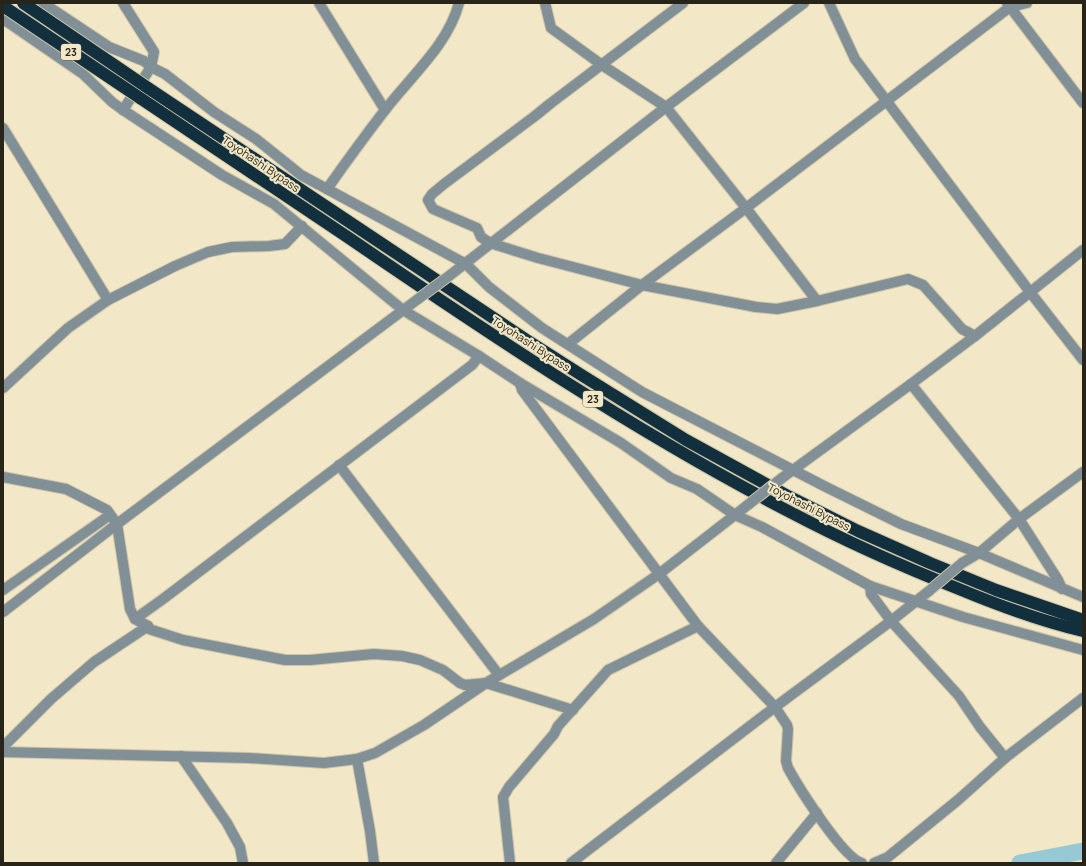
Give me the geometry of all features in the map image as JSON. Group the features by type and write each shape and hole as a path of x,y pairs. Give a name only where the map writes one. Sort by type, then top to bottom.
{"highway":[{"name":"Toyohashi Bypass","path":"23,3 521,337 686,440 786,495 858,531 989,587 1083,620"},
{"name":"Toyohashi Bypass","path":"3,6 506,344 574,388 703,465 882,558 992,602 1050,623 1083,631"},
{"name":"23","path":"1038,604 1056,607 1083,616"},
{"name":"23","path":"1050,623 1083,636"}],"street":[{"path":"43,3 109,47 144,61 151,67 165,74 214,112 256,139 301,175 466,264 489,287 542,328 642,392 901,524 979,553 1083,597"},
{"path":"122,110 151,67 154,52 123,3"},
{"path":"319,3 386,110"},
{"path":"327,189 386,110 439,44 453,22 460,3"},
{"path":"545,3 551,28 602,65 666,107 817,301"},
{"path":"683,3 432,194 428,200 433,209 477,228 481,237 490,243 538,258 642,286 756,307 777,309 908,279 923,285 962,329 975,336"},
{"path":"3,612 117,524 466,264 490,243 666,107 804,3"},
{"path":"829,3 855,58 1030,292 1083,360"},
{"path":"568,344 642,286 887,102 1008,5 1027,3"},
{"path":"1008,5 1083,102"},
{"path":"3,20 83,74 97,89 122,110 222,174 274,204 403,310 479,356 520,383 621,443 670,478 697,489 735,515 762,527 870,586 963,617 1083,650"},
{"path":"3,128 108,300"},
{"path":"3,388 68,328 108,300 175,266 208,252 232,247 284,244 302,226"},
{"path":"3,752 249,758 324,762 357,760 375,753 407,735 486,683 594,619 659,574 793,469 975,336 1083,250"},
{"path":"134,619 181,586 472,365 479,356"},
{"path":"520,383 522,390 698,626 775,707 788,729 786,761 788,768 826,827 850,856 854,860 862,863"},
{"path":"911,384 1019,519 1058,580 1062,589"},
{"path":"339,465 499,676"},
{"path":"571,863 775,707 891,621 962,563 979,553 1019,519 1083,472"},
{"path":"3,477 66,489 107,510 117,524 130,609 134,619 148,626 149,630 183,640 285,660 310,660 374,654 402,656 420,660 443,670 465,685 486,683 573,710"},
{"path":"3,590 110,515"},
{"path":"870,586 871,594 891,621 959,696 980,727 1006,758"},
{"path":"3,747 51,699 94,662 148,626"},
{"path":"510,863 503,797 509,787 608,670 698,626"},
{"path":"874,863 888,857 958,800 1006,758 1083,698"},
{"path":"181,756 227,823 240,847 243,863"},
{"path":"357,760 370,831 374,863"},
{"path":"776,863 817,813"}],"waterway":[{"path":"1020,863 1083,851"}]}
